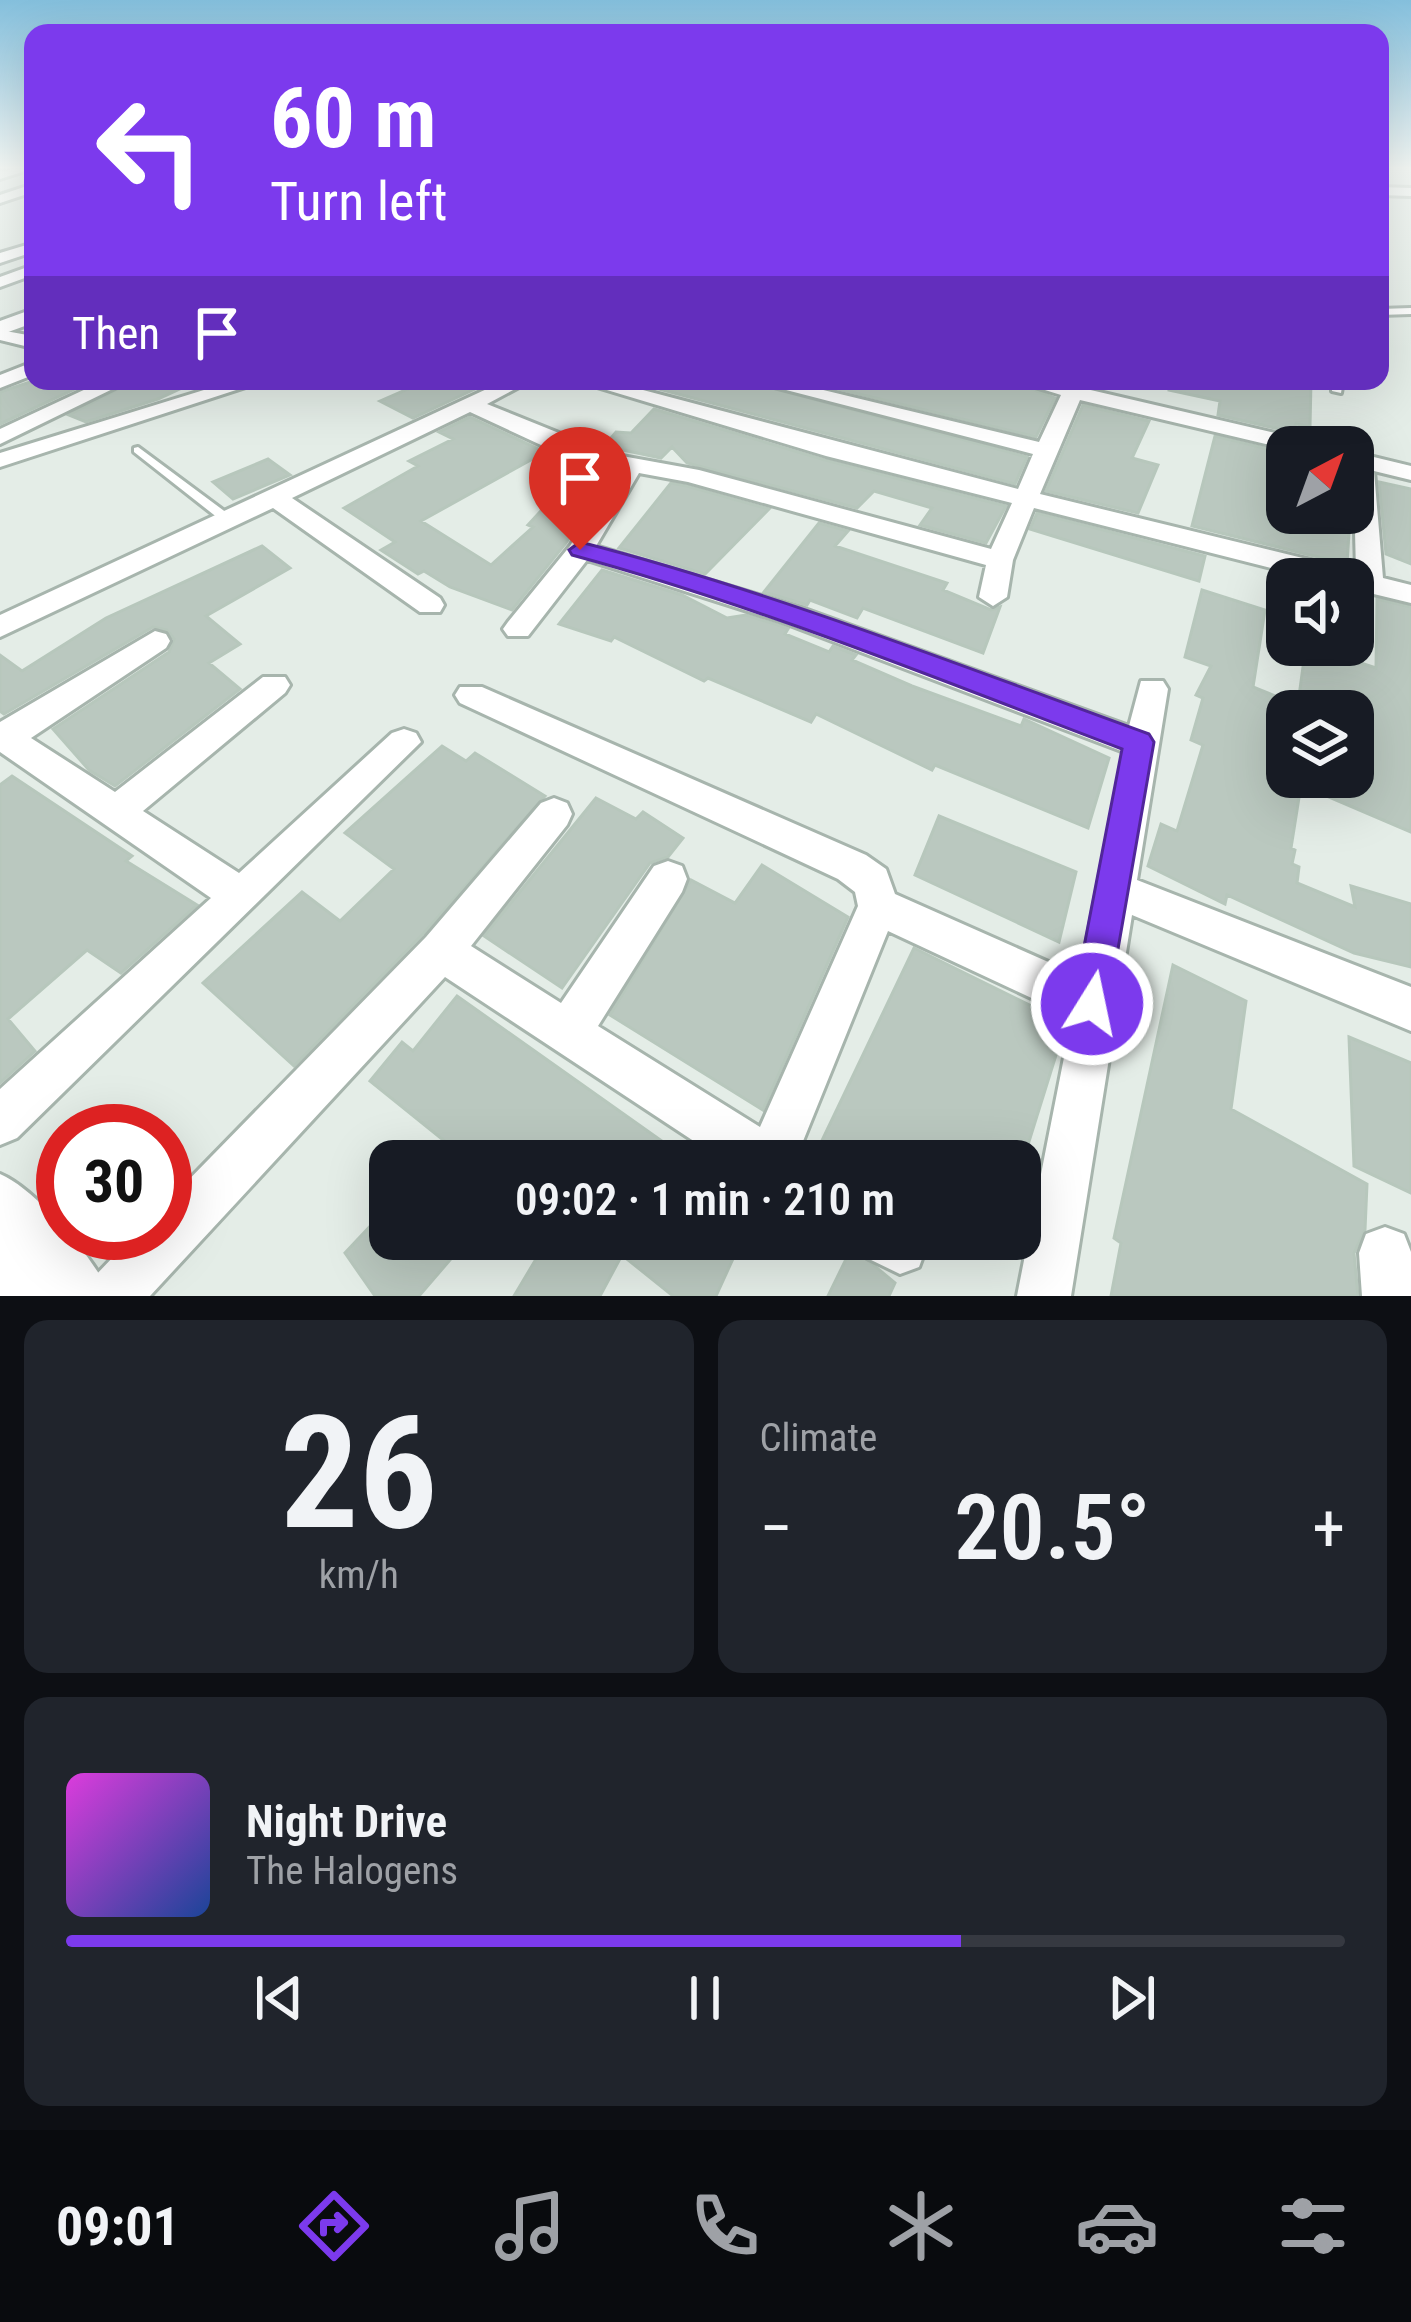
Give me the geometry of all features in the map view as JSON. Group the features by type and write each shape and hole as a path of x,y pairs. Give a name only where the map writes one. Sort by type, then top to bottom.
{"street":[{"path":"0,437 100,390"},
{"path":"211,390 219,392"},
{"path":"0,460 225,390"},
{"path":"0,627 500,390"},
{"path":"614,390 1024,499 1270,558"},
{"path":"798,390 1046,450"},
{"path":"1067,390 1266,438"},
{"path":"992,597 1000,560 1024,499 1073,392"},
{"path":"469,404 562,446 632,466 691,475 1000,560"},
{"path":"1374,464 1411,473"},
{"path":"518,629 580,550 632,466"},
{"path":"275,498 430,605"},
{"path":"580,550 682,577 806,619 1138,742"},
{"path":"1374,583 1411,594"},
{"path":"155,641 3,737 241,896"},
{"path":"116,812 274,685"},
{"path":"1044,1296 1138,742 1151,689"},
{"path":"471,695 852,867 872,882 878,906 778,1140"},
{"path":"0,1121 404,742"},
{"path":"113,1296 441,950 554,814"},
{"path":"568,1032 668,879"},
{"path":"1113,890 1411,1010"},
{"path":"878,906 1092,1004"},
{"path":"441,950 736,1140"},
{"path":"0,1205 78,1296"},
{"path":"0,1286 8,1296"}],"lane":[{"path":"138,450 227,519"}],"building":[{"path":"24,384 24,390 73,390 0,424 0,392"},
{"path":"116,390 178,390 86,422 69,415"},
{"path":"405,390 473,390 413,418 380,401"},
{"path":"663,390 780,390 1027,457 1015,484"},
{"path":"842,390 1035,390 1055,398 1036,437"},
{"path":"1169,390 1311,390 1310,426 1266,426 1218,415 1220,401"},
{"path":"1083,405 1149,421 1132,458 1158,465 1138,513 1046,491"},
{"path":"654,409 825,460 1006,506 986,543 920,525 932,508 874,491 857,508 687,463 672,447 661,458 604,446 616,432 631,433"},
{"path":"470,417 545,452 421,521 491,565 533,527 528,525 582,466 611,472 566,543 512,610 450,587 424,571 418,574 381,550 395,542 344,508 418,466 409,461 453,439 439,432"},
{"path":"1215,436 1266,448 1266,534 1349,534 1347,558 1323,558 1192,526"},
{"path":"268,459 290,475 233,499 213,482"},
{"path":"1379,482 1411,489 1411,564 1386,554"},
{"path":"671,483 769,509 705,574 619,548"},
{"path":"1037,513 1205,556 1199,581 1030,529"},
{"path":"819,523 848,531 835,546 947,583 943,590 991,610 1000,607 983,653 863,608 857,618 810,600 807,605 764,592"},
{"path":"262,546 290,568 206,616 240,644 209,663 240,689 115,786 89,770 53,729 169,652 174,639 167,630 153,627 4,714 0,711 0,655 22,671 106,618"},
{"path":"602,570 682,595 727,618 746,615 781,626 788,629 785,634 829,652 833,646 856,655 852,660 912,686 1021,726 1024,719 1109,758 1088,828 935,765 932,770 816,714 811,722 708,678 704,681 614,637 611,641 559,624"},
{"path":"1202,590 1265,610 1253,687 1266,692 1266,798 1299,798 1291,848 1295,850 1292,864 1299,867 1297,883 1355,907 1351,886 1411,904 1411,967 1354,953 1227,895 1225,904 1148,866 1161,824 1177,831 1203,745 1191,740 1203,698 1196,695 1211,666 1185,657"},
{"path":"1377,599 1411,607 1411,832 1331,798 1374,798 1374,690 1300,690 1303,666 1376,668"},
{"path":"442,746 466,761 475,753 545,796 423,934 294,1066 203,983 302,892 340,921 394,869 345,833"},
{"path":"12,776 132,856 126,861 197,905 121,973 87,950 8,1019 35,1051 0,1083 0,785"},
{"path":"596,798 636,819 643,812 683,838 668,857 650,863 562,988 484,936"},
{"path":"939,816 1076,872 1059,942 915,875"},
{"path":"762,865 848,917 763,1110 610,1015 691,880 735,903"},
{"path":"914,948 1066,1023 1029,1140 822,1140"},
{"path":"1173,965 1246,1001 1231,1109 1367,1184 1365,1230 1354,1253 1358,1296 1111,1296 1121,1243 1114,1238"},
{"path":"457,996 660,1140 443,1140 370,1081 402,1042 413,1051"},
{"path":"1349,1037 1411,1063 1411,1193 1354,1166"},
{"path":"369,1227 369,1260 450,1260 419,1296 375,1296 345,1253"},
{"path":"535,1260 619,1260 600,1296 514,1296"},
{"path":"628,1260 732,1260 716,1296 673,1296"},
{"path":"846,1260 868,1260 895,1283 889,1296 828,1296"}],"route":[{"path":"580,550 682,577 806,619 1138,742 1092,1004"}]}
